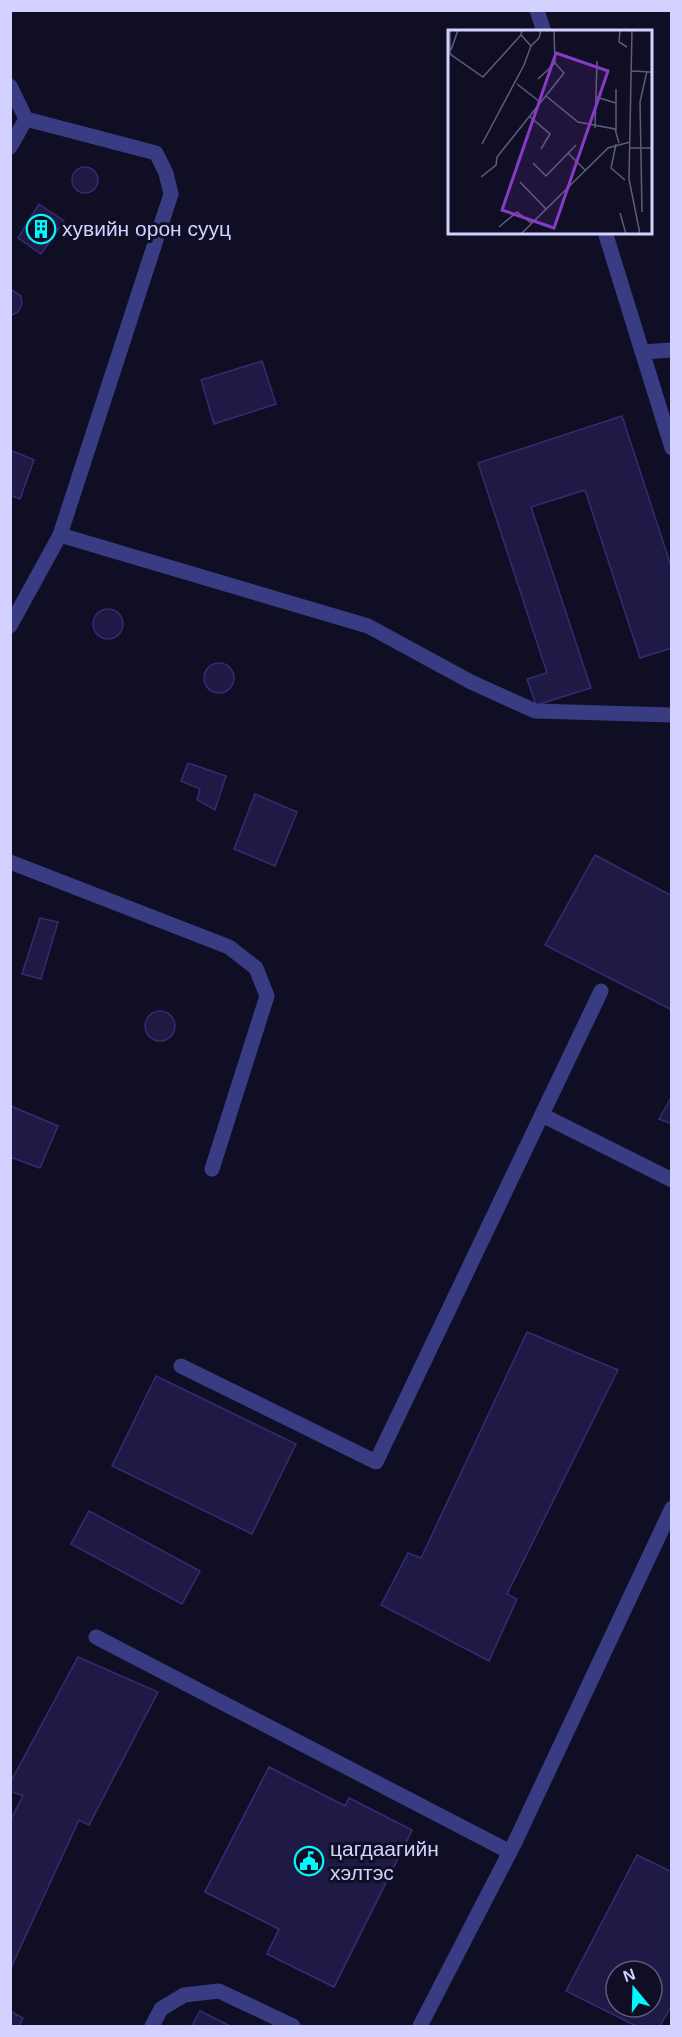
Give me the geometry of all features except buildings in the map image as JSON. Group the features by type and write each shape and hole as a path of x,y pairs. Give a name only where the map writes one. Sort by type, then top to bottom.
{"street":[{"path":"537,10 543,30"},
{"path":"10,86 26,119 156,153 166,173 171,194 60,535 10,626"},
{"path":"10,147 26,119"},
{"path":"606,234 672,448"},
{"path":"642,352 672,350"},
{"path":"60,535 368,626 471,682 535,711 672,715"},
{"path":"10,862 229,947 256,968 267,996 212,1169"},
{"path":"181,1366 376,1462 601,991"},
{"path":"542,1115 672,1180"},
{"path":"420,2026 510,1852 672,1508"},
{"path":"96,1637 510,1852"},
{"path":"152,2026 160,2009 184,1995 219,1991 293,2026"}],"place":[{"name":"хувийн орон сууц","path":"41,229"},
{"name":"цагдаагийн хэлтэс","path":"309,1861"}]}
